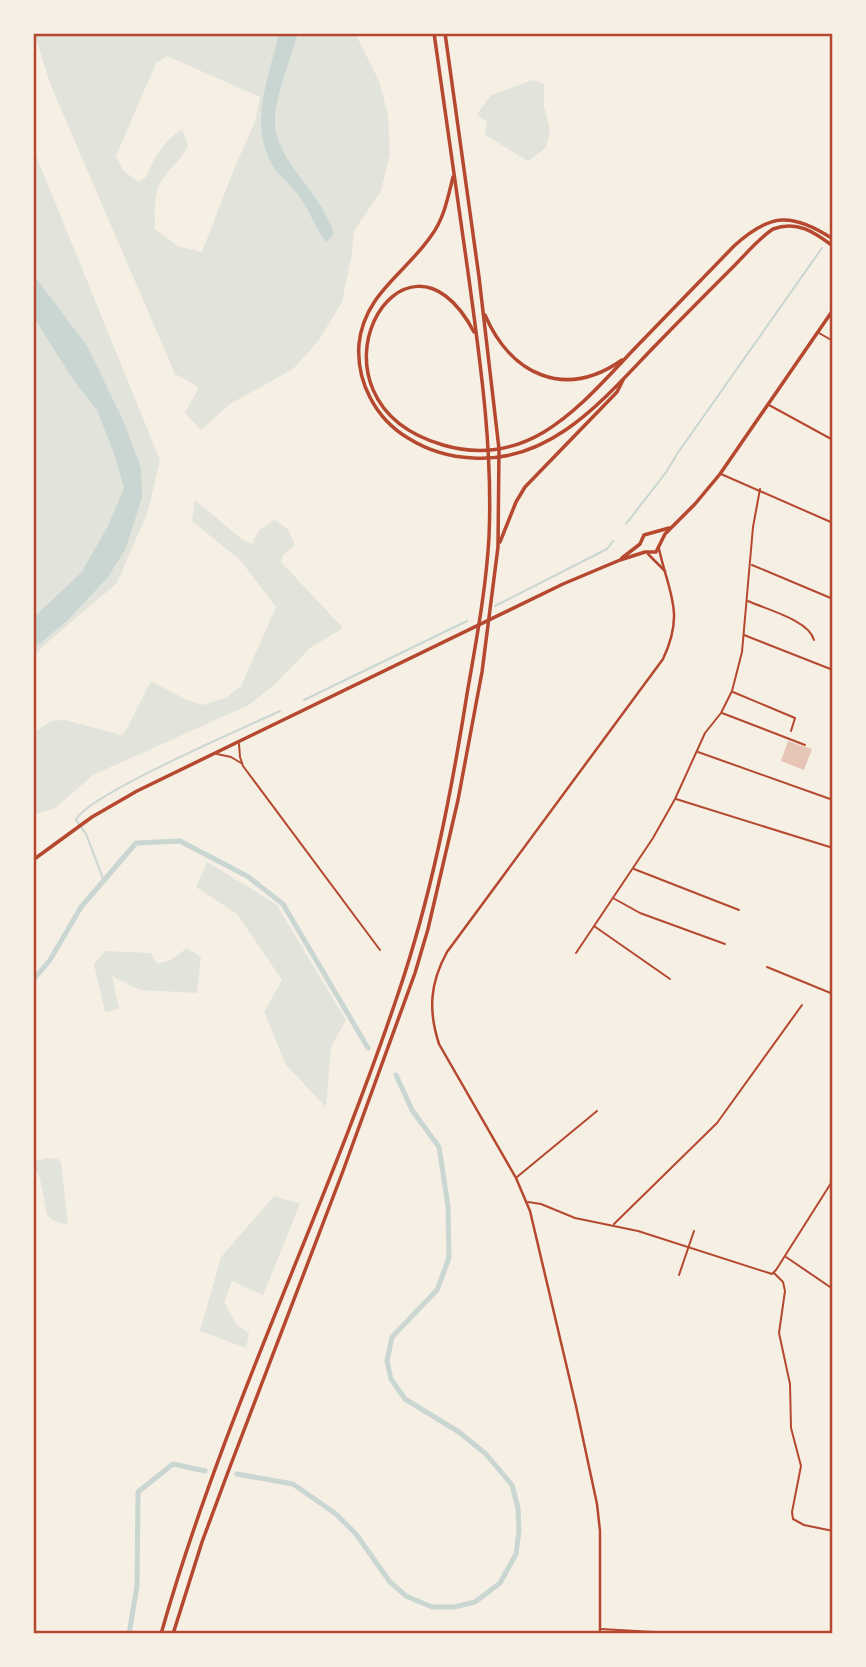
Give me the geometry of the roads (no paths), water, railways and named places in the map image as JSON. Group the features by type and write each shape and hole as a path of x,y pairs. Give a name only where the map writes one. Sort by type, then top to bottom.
{"main road":[{"path":"161,1634 208,1490 365,1087 399,992 429,884 457,751 486,573 489,454 477,337 434,33"},
{"path":"173,1634 202,1542 347,1161 415,973 458,800 482,672 498,547 499,449 445,33"},
{"path":"454,175 446,206 436,229 424,247 383,289 368,312 359,345 360,366 375,408 399,433 429,449 452,456 480,459 507,457 533,449 555,438 581,419 624,379 772,229 787,225 802,227 833,246"},
{"path":"477,337 461,311 447,296 438,291 415,288 394,295 379,309 370,329 366,352 375,391 382,403 412,432 440,444 479,451 507,448 538,437 562,422 594,393 734,246 755,228 769,221 789,219 809,225 833,239"},
{"path":"483,310 495,336 506,351 521,364 542,375 570,380 591,376 611,367 631,352"},
{"path":"600,1634 600,1531 597,1504 527,1202 439,1044 432,1015 432,994 437,971 447,952 663,659 671,638 674,601 659,549 660,542 720,474 833,310"},
{"path":"498,547 525,487 617,392 624,379"},
{"path":"620,560 640,544 644,535 671,528"},
{"path":"652,533 660,542"},
{"path":"640,544 667,575"},
{"path":"33,860 84,822 129,795 517,606 620,560 659,549"}],"street":[{"path":"818,332 833,341"},
{"path":"768,405 833,440"},
{"path":"720,474 760,489 833,523"},
{"path":"576,953 653,838 675,799 705,733 721,713 732,691 742,652 753,527 760,489"},
{"path":"751,565 833,599"},
{"path":"747,601 800,623 812,633 814,640"},
{"path":"743,635 833,670"},
{"path":"732,691 795,718 790,731"},
{"path":"721,713 806,745"},
{"path":"711,716 715,720"},
{"path":"239,743 243,766"},
{"path":"697,751 833,800"},
{"path":"216,754 231,757 243,766 380,950"},
{"path":"675,799 833,848"},
{"path":"633,869 738,910"},
{"path":"612,897 640,913 725,944"},
{"path":"594,926 670,979"},
{"path":"766,967 833,994"},
{"path":"613,1225 717,1123 802,1005"},
{"path":"516,1178 597,1111"},
{"path":"774,1273 833,1180"},
{"path":"527,1202 541,1204 575,1218 613,1225 774,1273 783,1282 785,1292 779,1333 790,1384 791,1429 801,1466 793,1519 804,1525 833,1531"},
{"path":"679,1275 694,1231"},
{"path":"785,1256 833,1289"},
{"path":"600,1629 689,1634"},
{"path":"763,1634 781,1634"}],"waterway":[{"path":"626,524 667,471 822,248"},
{"path":"495,606 607,549 613,541"},
{"path":"304,700 467,621"},
{"path":"104,881 86,834 76,820 87,809 136,779 280,711"},
{"path":"33,980 50,960 81,907 136,843 180,841 247,876 283,904 368,1048"},
{"path":"237,1474 293,1484 336,1514 356,1534 390,1582 406,1596 432,1607 454,1607 475,1602 500,1583 516,1554 518,1508 512,1485 486,1454 459,1432 405,1399 391,1379 387,1361 392,1337 437,1290 449,1258 448,1206 439,1147 412,1110 396,1075"},
{"path":"129,1634 137,1586 138,1492 173,1464 205,1471"}]}
